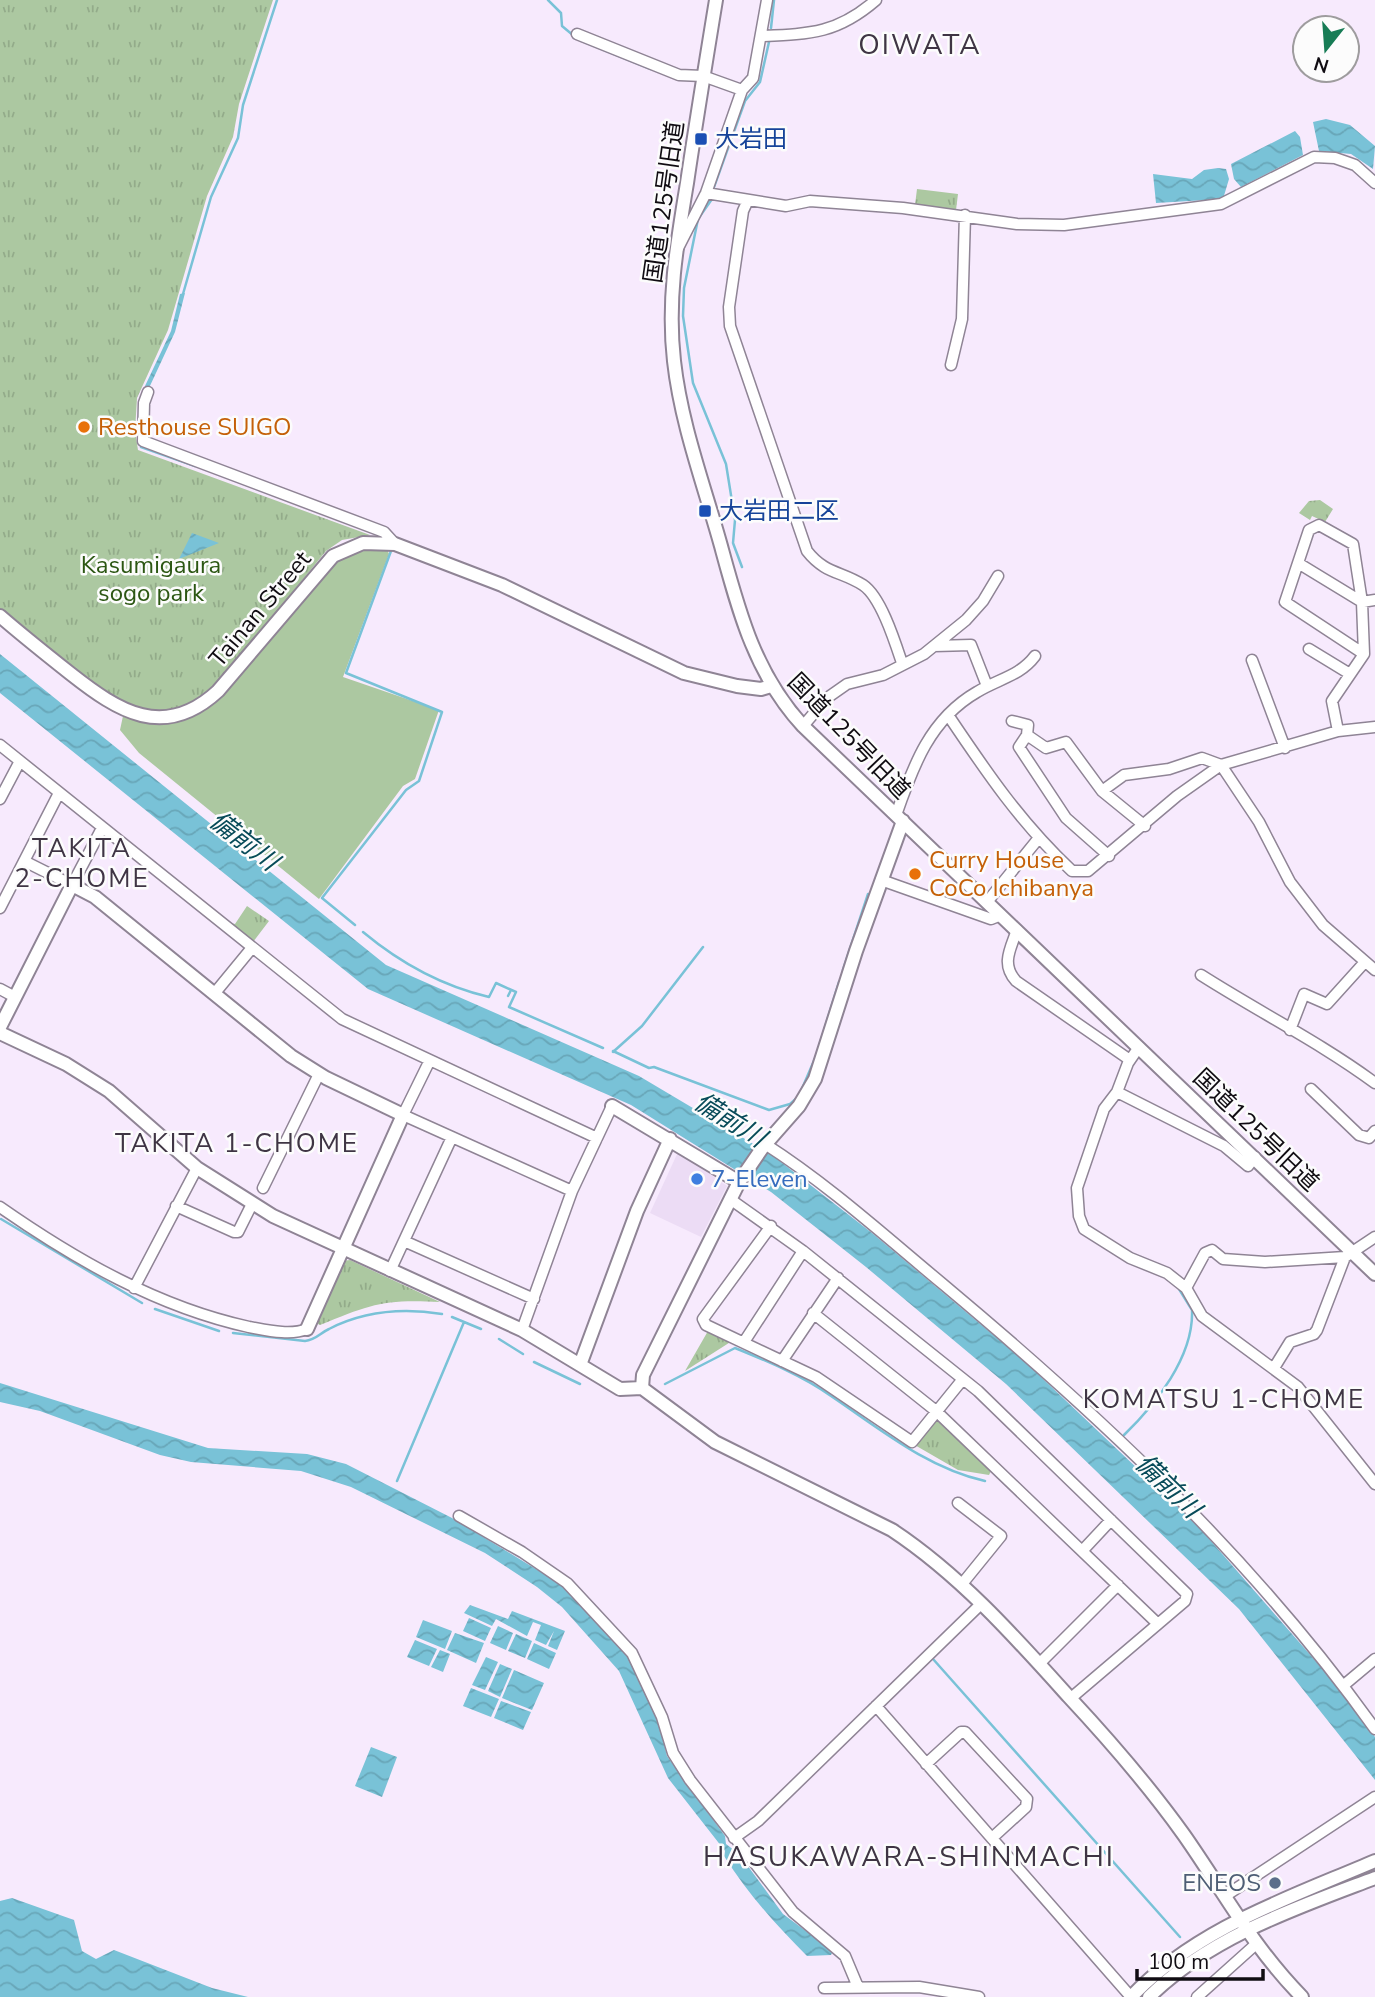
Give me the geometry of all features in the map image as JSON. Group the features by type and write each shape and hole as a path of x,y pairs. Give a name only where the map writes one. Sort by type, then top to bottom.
{"street":[{"name":"国道125号旧道","path":"716,0 675,252 670,316 682,406 747,636 771,686 803,726 1255,1157 1349,1255 1375,1274"},
{"path":"675,252 706,193 742,90 753,78 767,0"},
{"path":"762,36 816,34 862,12 876,0"},
{"path":"577,34 679,75 703,76 742,90"},
{"path":"706,193 786,206 810,201 965,215 1017,224 1064,225 1221,204 1314,158 1335,158 1355,165 1375,183"},
{"path":"748,200 743,211 729,307 730,326 738,355 807,551 817,564 830,572 866,587 893,636 902,663"},
{"path":"951,365 962,319 965,215"},
{"path":"148,392 144,403 143,441 384,532 395,544"},
{"path":"1338,731 1332,701 1364,653 1362,602 1353,544 1319,526 1309,530 1285,603 1364,653"},
{"name":"Tainan Street","path":"0,616 108,704 144,716 168,716 201,704 218,691 333,556 363,543 395,544 502,585 684,673 737,687 761,689 771,686"},
{"path":"1298,563 1362,602 1375,600"},
{"path":"803,726 827,698 848,684 883,675 933,646 983,601 998,576"},
{"path":"933,646 971,645 987,686"},
{"path":"1309,649 1350,674"},
{"path":"642,1388 643,1375 730,1199 764,1145 799,1106 815,1079 881,880 914,765 930,734 959,702 1025,669 1035,656"},
{"path":"1252,660 1284,748"},
{"path":"948,715 1006,802 1072,871 1088,871 1110,856 1177,796 1221,765 1338,731 1375,727"},
{"path":"1012,721 1028,725 1027,735 1019,747 1066,818 1110,856"},
{"path":"1027,735 1045,748 1066,742 1102,791 1145,825"},
{"path":"0,745 251,949 342,1019 429,1062 597,1138"},
{"path":"1102,791 1124,775 1169,769 1202,758 1221,765 1259,822 1290,882 1323,925 1375,971"},
{"path":"0,799 20,761"},
{"path":"0,908 59,793"},
{"path":"0,1027 102,828"},
{"path":"987,902 1038,838"},
{"path":"24,861 95,897 291,1056 319,1074 572,1191"},
{"path":"881,880 991,919 1001,915"},
{"path":"1017,930 1006,963 1008,972 1016,981 1130,1059"},
{"path":"214,993 251,949"},
{"path":"1290,1030 1304,993 1327,1004 1364,963"},
{"path":"1201,975 1326,1050 1375,1083"},
{"path":"0,989 15,997"},
{"path":"0,1032 66,1064 110,1091 197,1168 252,1204 522,1330 620,1389 642,1388 715,1442 892,1530 919,1548 962,1584 1040,1663 1145,1783 1225,1896 1255,1945 1302,1997"},
{"path":"1139,1048 1130,1059 1117,1092 1104,1110 1077,1188 1084,1229 1130,1258 1167,1273 1186,1288 1202,1316 1298,1387 1375,1484"},
{"path":"0,1207 134,1288 177,1307 229,1322 280,1332 307,1329 429,1062"},
{"path":"262,1188 319,1074"},
{"path":"1311,1088 1359,1135 1369,1138 1375,1131"},
{"path":"1117,1092 1224,1146 1248,1166 1255,1157"},
{"path":"522,1330 572,1191 612,1106 741,1180"},
{"path":"390,1270 452,1137"},
{"path":"580,1365 637,1211 670,1139"},
{"path":"764,1145 877,1229 1029,1357 1114,1435 1220,1541 1344,1685 1375,1729"},
{"path":"134,1288 197,1168"},
{"path":"730,1199 771,1226 964,1379 1187,1594 1185,1601 1070,1698"},
{"path":"176,1206 238,1232 252,1204"},
{"path":"771,1226 703,1319 706,1325 816,1377 912,1442 964,1379"},
{"path":"1186,1288 1205,1253 1212,1250 1223,1259 1265,1262 1349,1255 1375,1237"},
{"path":"404,1241 534,1299"},
{"path":"744,1342 803,1251"},
{"path":"1274,1368 1290,1342 1314,1334 1317,1330 1349,1255"},
{"path":"782,1361 838,1278"},
{"path":"813,1313 936,1411 1158,1624"},
{"path":"958,1503 1001,1536 962,1584"},
{"path":"459,1516 522,1552 566,1583 632,1653 662,1717 673,1753 734,1838 793,1912 845,1956 858,1987"},
{"path":"1083,1550 1111,1520"},
{"path":"1040,1663 1118,1586"},
{"path":"734,1838 758,1821 981,1604"},
{"path":"1344,1685 1375,1658"},
{"path":"876,1706 1131,1997 1184,1951 1238,1920 1375,1861"},
{"path":"926,1764 961,1732 965,1732 1027,1799 1026,1808 992,1838"},
{"path":"1225,1896 1375,1797"},
{"path":"1149,1997 1193,1960 1246,1931 1375,1878"},
{"path":"1197,1997 1255,1945"},
{"path":"824,1988 919,1987 979,1997"}],"shaded area":[{"path":"678,1152 727,1186 701,1237 650,1213"}],"green space":[{"name":"Kasumigaura sogo park","path":"0,0 273,0 239,104 233,137 207,196 168,330 137,398 135,431 138,450 370,535 342,540 326,551 215,688 198,700 170,710 144,711 105,694 0,608"},
{"path":"917,189 958,194 956,210 915,205"},
{"path":"1320,500 1333,509 1325,522 1312,516 1310,520 1299,513 1309,501"},
{"path":"376,548 387,549 389,554 343,677 439,710 415,779 403,786 319,899 139,753 120,730 123,716 144,722 177,720 332,564 348,555"},
{"path":"247,906 269,921 250,946 222,921 235,924"},
{"path":"350,1260 440,1302 405,1301 378,1304 320,1325 314,1322 342,1261"},
{"path":"708,1331 732,1341 685,1371"},
{"path":"934,1419 938,1419 991,1471 989,1475 958,1470 913,1444"}],"water":[{"path":"1326,119 1350,125 1375,146 1373,169 1351,154 1319,151 1313,122"},
{"path":"1295,131 1300,137 1303,155 1241,187 1234,179 1231,164"},
{"path":"1226,169 1229,179 1223,199 1156,203 1153,174 1192,179 1204,170"},
{"path":"185,293 175,332 149,388 145,386 171,331 180,294"},
{"path":"192,533 219,543 179,559"},
{"path":"0,654 386,965 639,1076 772,1155 872,1233 1022,1359 1197,1525 1347,1697 1375,1737 1375,1780 1239,1609 1006,1384 866,1267 771,1192 631,1105 368,989 0,693"},
{"path":"0,1383 208,1448 307,1454 346,1464 452,1518 562,1585 630,1656 657,1715 667,1756 725,1836 726,1844 739,1854 783,1914 833,1951 831,1955 807,1956 753,1896 724,1856 725,1851 668,1778 619,1671 562,1607 537,1587 485,1553 351,1487 301,1471 191,1462 160,1455 40,1411 0,1402"},
{"path":"470,1605 508,1619 512,1611 565,1631 557,1650 548,1646 554,1631 546,1645 535,1640 541,1625 533,1622 527,1636 496,1619 492,1626 464,1613"},
{"path":"469,1618 491,1628 485,1641 463,1631"},
{"path":"423,1620 452,1631 445,1649 416,1637"},
{"path":"498,1626 513,1633 506,1650 490,1643"},
{"path":"455,1633 484,1643 476,1663 447,1650"},
{"path":"516,1634 532,1641 525,1658 508,1651"},
{"path":"415,1640 437,1649 429,1666 407,1657"},
{"path":"534,1643 556,1653 549,1669 527,1659"},
{"path":"440,1650 450,1654 443,1672 431,1667"},
{"path":"486,1657 498,1662 485,1690 472,1685"},
{"path":"500,1664 512,1669 500,1697 488,1691"},
{"path":"514,1670 544,1683 532,1710 502,1698"},
{"path":"471,1688 499,1699 491,1717 463,1706"},
{"path":"501,1701 531,1712 523,1730 494,1718"},
{"path":"371,1747 397,1757 382,1797 355,1786"},
{"path":"12,1898 74,1920 82,1951 96,1959 114,1950 212,1988 248,1997 0,1997 0,1901"}],"waterway":[{"path":"183,294 211,197 238,138 243,105 277,0"},
{"path":"548,0 561,13 562,26 574,36"},
{"path":"771,28 774,0"},
{"path":"582,41 651,69"},
{"path":"714,187 745,101 760,82 769,42"},
{"path":"712,199 698,219 684,288 683,316 693,383 726,464 735,520 733,543 742,567"},
{"path":"141,447 195,466"},
{"path":"231,479 284,499"},
{"path":"355,925 322,898 406,790 419,781 442,712 346,673 391,551"},
{"path":"843,970 868,894"},
{"path":"363,932 406,963 438,980 489,997 496,983 516,992 509,1007 603,1048"},
{"path":"613,1052 642,1026 703,947"},
{"path":"820,1043 839,982"},
{"path":"508,996 511,990"},
{"name":"備前川","path":"613,1051 649,1068 654,1067 769,1110 790,1104 798,1097"},
{"path":"801,1091 816,1056"},
{"path":"1,1219 142,1303"},
{"path":"1124,1435 1160,1395 1187,1345 1192,1310 1179,1289"},
{"path":"155,1309 219,1331"},
{"path":"233,1333 305,1341 342,1323 384,1312 442,1314"},
{"path":"452,1317 481,1329"},
{"path":"397,1481 464,1322"},
{"path":"499,1339 523,1354"},
{"path":"665,1384 735,1348 809,1382 924,1457 943,1467 985,1481"},
{"path":"534,1362 580,1384"},
{"path":"933,1659 1180,1937"}],"place":[{"name":"大岩田","path":"701,139"},
{"name":"Resthouse SUIGO","path":"84,427"},
{"name":"大岩田二区","path":"705,511"},
{"name":"Curry House CoCo Ichibanya","path":"915,874"},
{"name":"7-Eleven","path":"697,1179"},
{"name":"ENEOS","path":"1275,1883"}],"district":[{"name":"OIWATA","path":"920,45"},
{"name":"TAKITA 2-CHOME","path":"82,863"},
{"name":"TAKITA 1-CHOME","path":"237,1143"},
{"name":"KOMATSU 1-CHOME","path":"1224,1399"},
{"name":"HASUKAWARA-SHINMACHI","path":"909,1857"}]}
